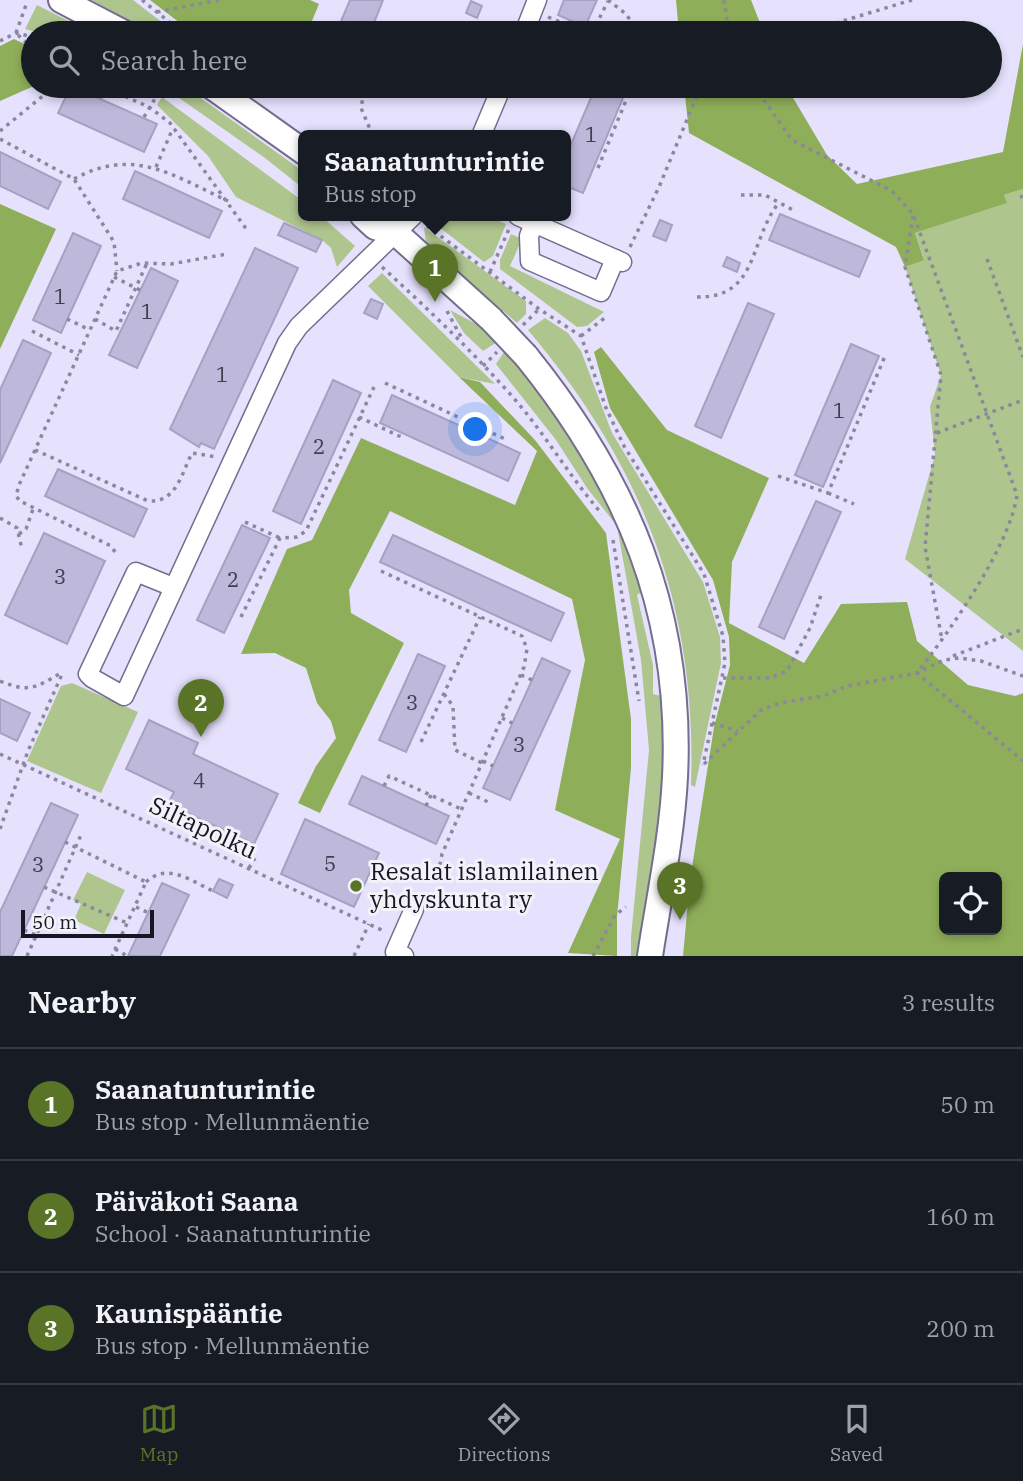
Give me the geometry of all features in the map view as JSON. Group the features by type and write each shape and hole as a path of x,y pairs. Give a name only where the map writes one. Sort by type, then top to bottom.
{"main road":[{"path":"61,0 101,21"},
{"path":"228,98 298,148"},
{"path":"368,221 375,227 400,222 526,356 580,428 621,498 653,586 664,632 674,700 675,775 649,956"}],"street":[{"path":"528,21 533,4"},
{"path":"484,130 497,98"},
{"path":"173,587 136,572 88,674 92,678 124,696 287,343 299,326 400,222"},
{"path":"520,223 619,260 601,292 530,261 529,236 520,223"},
{"path":"404,956 395,952 414,909"}],"path":[{"path":"142,0 168,21"},
{"path":"157,12 219,0"},
{"path":"724,0 727,21"},
{"path":"843,21 912,0"},
{"path":"598,21 608,1 626,14 631,21"},
{"path":"533,4 564,21"},
{"path":"16,33 26,5"},
{"path":"16,33 21,38"},
{"path":"0,41 16,33 21,34"},
{"path":"0,131 37,98"},
{"path":"130,98 149,107 173,128 230,202 247,230"},
{"path":"144,117 155,98"},
{"path":"363,98 361,108 370,130"},
{"path":"598,168 627,98"},
{"path":"619,260 659,187 695,98"},
{"path":"762,98 792,140 892,191 914,214 1013,478 1017,495 1016,507 1000,542 943,640 917,673"},
{"path":"156,167 173,128"},
{"path":"0,139 74,179 114,242 117,271 16,496 33,509 111,546 115,552"},
{"path":"74,179 105,167 141,163 156,167 230,202"},
{"path":"741,195 765,195 777,205 793,210"},
{"path":"1021,195 1023,201"},
{"path":"697,297 716,298 736,288 777,205"},
{"path":"914,214 905,267 941,375 925,547 943,640"},
{"path":"490,272 520,223"},
{"path":"117,271 127,266 198,261 227,254"},
{"path":"987,259 1023,357"},
{"path":"95,319 118,333 147,264"},
{"path":"382,267 461,340 512,396 562,461 583,494 606,518"},
{"path":"114,277 138,289"},
{"path":"521,328 539,309"},
{"path":"447,311 458,328 461,340"},
{"path":"582,336 606,317"},
{"path":"67,319 90,330"},
{"path":"32,331 79,355"},
{"path":"483,366 499,350"},
{"path":"828,493 885,356"},
{"path":"385,383 505,439"},
{"path":"245,522 280,538 297,537 306,531 374,387"},
{"path":"937,433 1023,400"},
{"path":"359,417 399,436 400,432"},
{"path":"35,450 148,500 159,501 172,495 192,453 218,457"},
{"path":"778,476 854,504"},
{"path":"18,534 26,529 33,509"},
{"path":"0,518 17,528 22,549"},
{"path":"611,529 639,701"},
{"path":"241,617 280,538"},
{"path":"382,571 524,638 526,658 521,675 442,854 436,884"},
{"path":"723,678 770,678 786,671 810,628 822,592"},
{"path":"421,742 480,617"},
{"path":"703,765 761,710 780,703 823,696 847,686 917,673 1023,629"},
{"path":"944,660 959,657 981,661 1023,676"},
{"path":"0,681 16,688 34,689 63,672 0,829"},
{"path":"917,673 1023,761"},
{"path":"521,675 532,680"},
{"path":"444,694 453,706 455,750 493,766"},
{"path":"502,718 512,723"},
{"path":"712,723 738,731"},
{"name":"Siltapolku","path":"0,754 390,934"},
{"path":"384,786 389,776 461,810"},
{"path":"469,793 488,802"},
{"path":"426,806 431,795"},
{"path":"27,956 81,835"},
{"path":"65,842 146,882"},
{"path":"250,868 255,858"},
{"path":"112,956 146,882 155,874 172,872 213,891"},
{"path":"44,887 127,923"},
{"path":"135,907 153,915"},
{"path":"593,956 615,915 626,907"},
{"path":"354,956 369,924"},
{"path":"24,930 36,935"},
{"path":"115,949 127,956"}],"green space":[{"path":"92,0 133,0 160,21 129,21"},
{"path":"150,0 310,0 319,4 312,21 177,21"},
{"path":"676,0 751,0 759,21 678,21"},
{"path":"37,5 68,21 29,21"},
{"path":"14,39 21,42 21,92 0,101 0,46"},
{"path":"1023,44 1023,189 1004,195 1007,203 915,233 924,260 905,267 896,247 689,133 685,98 793,98 827,155 857,184 1003,152"},
{"path":"163,98 298,198 298,221 327,221 355,246 337,267 331,248 322,240 236,197 208,156 157,105"},
{"path":"179,98 201,98 298,168 298,184"},
{"path":"1023,189 1023,651 905,559 935,455 930,407 941,375 905,267 924,259 915,233 1006,203 1004,195"},
{"path":"0,204 56,229 0,349"},
{"path":"431,221 499,221 506,224 493,256 484,262"},
{"path":"424,227 526,301 526,314 517,323 426,243"},
{"path":"511,234 522,239 510,266 604,312 587,326 577,327 500,269 500,260"},
{"path":"382,273 495,384 459,377 368,286"},
{"path":"450,310 478,325 497,342 483,351 464,333"},
{"path":"545,318 568,333 581,351 612,433 703,582 720,637 721,663 695,787 691,785 690,720 684,658 672,598 655,541 632,487 603,433 568,381 528,330"},
{"path":"601,347 667,430 769,478 732,562 729,623 804,663 841,604 907,602 917,641 968,685 1015,696 1023,693 1023,956 683,956 690,880 714,727 730,665 729,637 713,580 610,408 594,352"},
{"path":"504,352 539,389 598,478 625,539 642,592 637,595 653,665 653,694 661,696 665,761 659,827 637,956 631,956 631,937 649,750 641,660 617,526 587,488 556,440 496,364"},
{"path":"459,377 480,382 535,440 606,533 631,719 631,768 617,917 617,956 568,953 620,839 555,810 585,660 572,599 390,511 349,590 351,613 404,643 320,813 298,803 316,766 336,738 331,721 317,703 306,668 275,653 241,654 287,549 312,540 361,438 515,505 537,451"},
{"path":"72,683 138,712 101,793 27,761 61,686"},
{"path":"87,872 125,890 104,934 74,920 81,904 73,900"}],"building":[{"path":"350,0 383,0 375,21 341,21"},
{"path":"564,0 597,0 588,21 572,21 558,15"},
{"path":"471,1 482,6 477,18 466,13"},
{"path":"65,98 98,98 157,124 144,152 58,113"},
{"path":"591,98 623,98 583,193 571,188 571,144"},
{"path":"0,152 61,182 48,209 0,186"},
{"path":"135,171 222,211 209,238 123,199"},
{"path":"780,214 870,251 859,277 769,240"},
{"path":"660,220 672,225 666,241 653,236"},
{"path":"284,223 322,240 316,252 278,235"},
{"path":"73,233 101,246 61,333 33,320"},
{"path":"255,248 298,268 214,449 201,443 199,447 170,429"},
{"path":"727,257 740,263 737,272 723,266"},
{"path":"151,268 178,281 137,368 109,355"},
{"path":"371,299 383,304 377,319 364,313"},
{"path":"748,303 774,314 721,438 695,426"},
{"path":"23,340 51,353 0,463 0,390"},
{"path":"851,344 879,356 823,487 795,475"},
{"path":"333,380 361,393 301,524 273,511"},
{"path":"392,395 520,453 508,481 380,423"},
{"path":"58,469 147,509 134,537 45,496"},
{"path":"816,501 841,512 784,639 759,627"},
{"path":"242,525 270,538 224,633 197,620"},
{"path":"44,533 105,561 67,644 5,615"},
{"path":"393,535 564,613 551,641 380,562"},
{"path":"418,654 445,666 406,752 379,740"},
{"path":"542,658 570,671 510,800 483,788"},
{"path":"0,699 30,713 17,741 0,733"},
{"path":"149,720 198,743 193,754 278,794 254,844 168,804 174,792 126,769"},
{"path":"362,776 449,816 436,844 349,804"},
{"path":"51,803 78,815 12,956 0,956 0,912"},
{"path":"305,819 379,853 354,907 281,874"},
{"path":"219,879 233,885 227,898 213,891"},
{"path":"162,883 189,895 160,956 128,956"}],"place":[{"name":"Saanatunturintie","path":"435,302"},
{"name":"Päiväkoti Saana","path":"201,737"},
{"name":"Resalat islamilainen yhdyskunta ry","path":"356,886"},
{"name":"Kaunispääntie","path":"680,920"}]}
